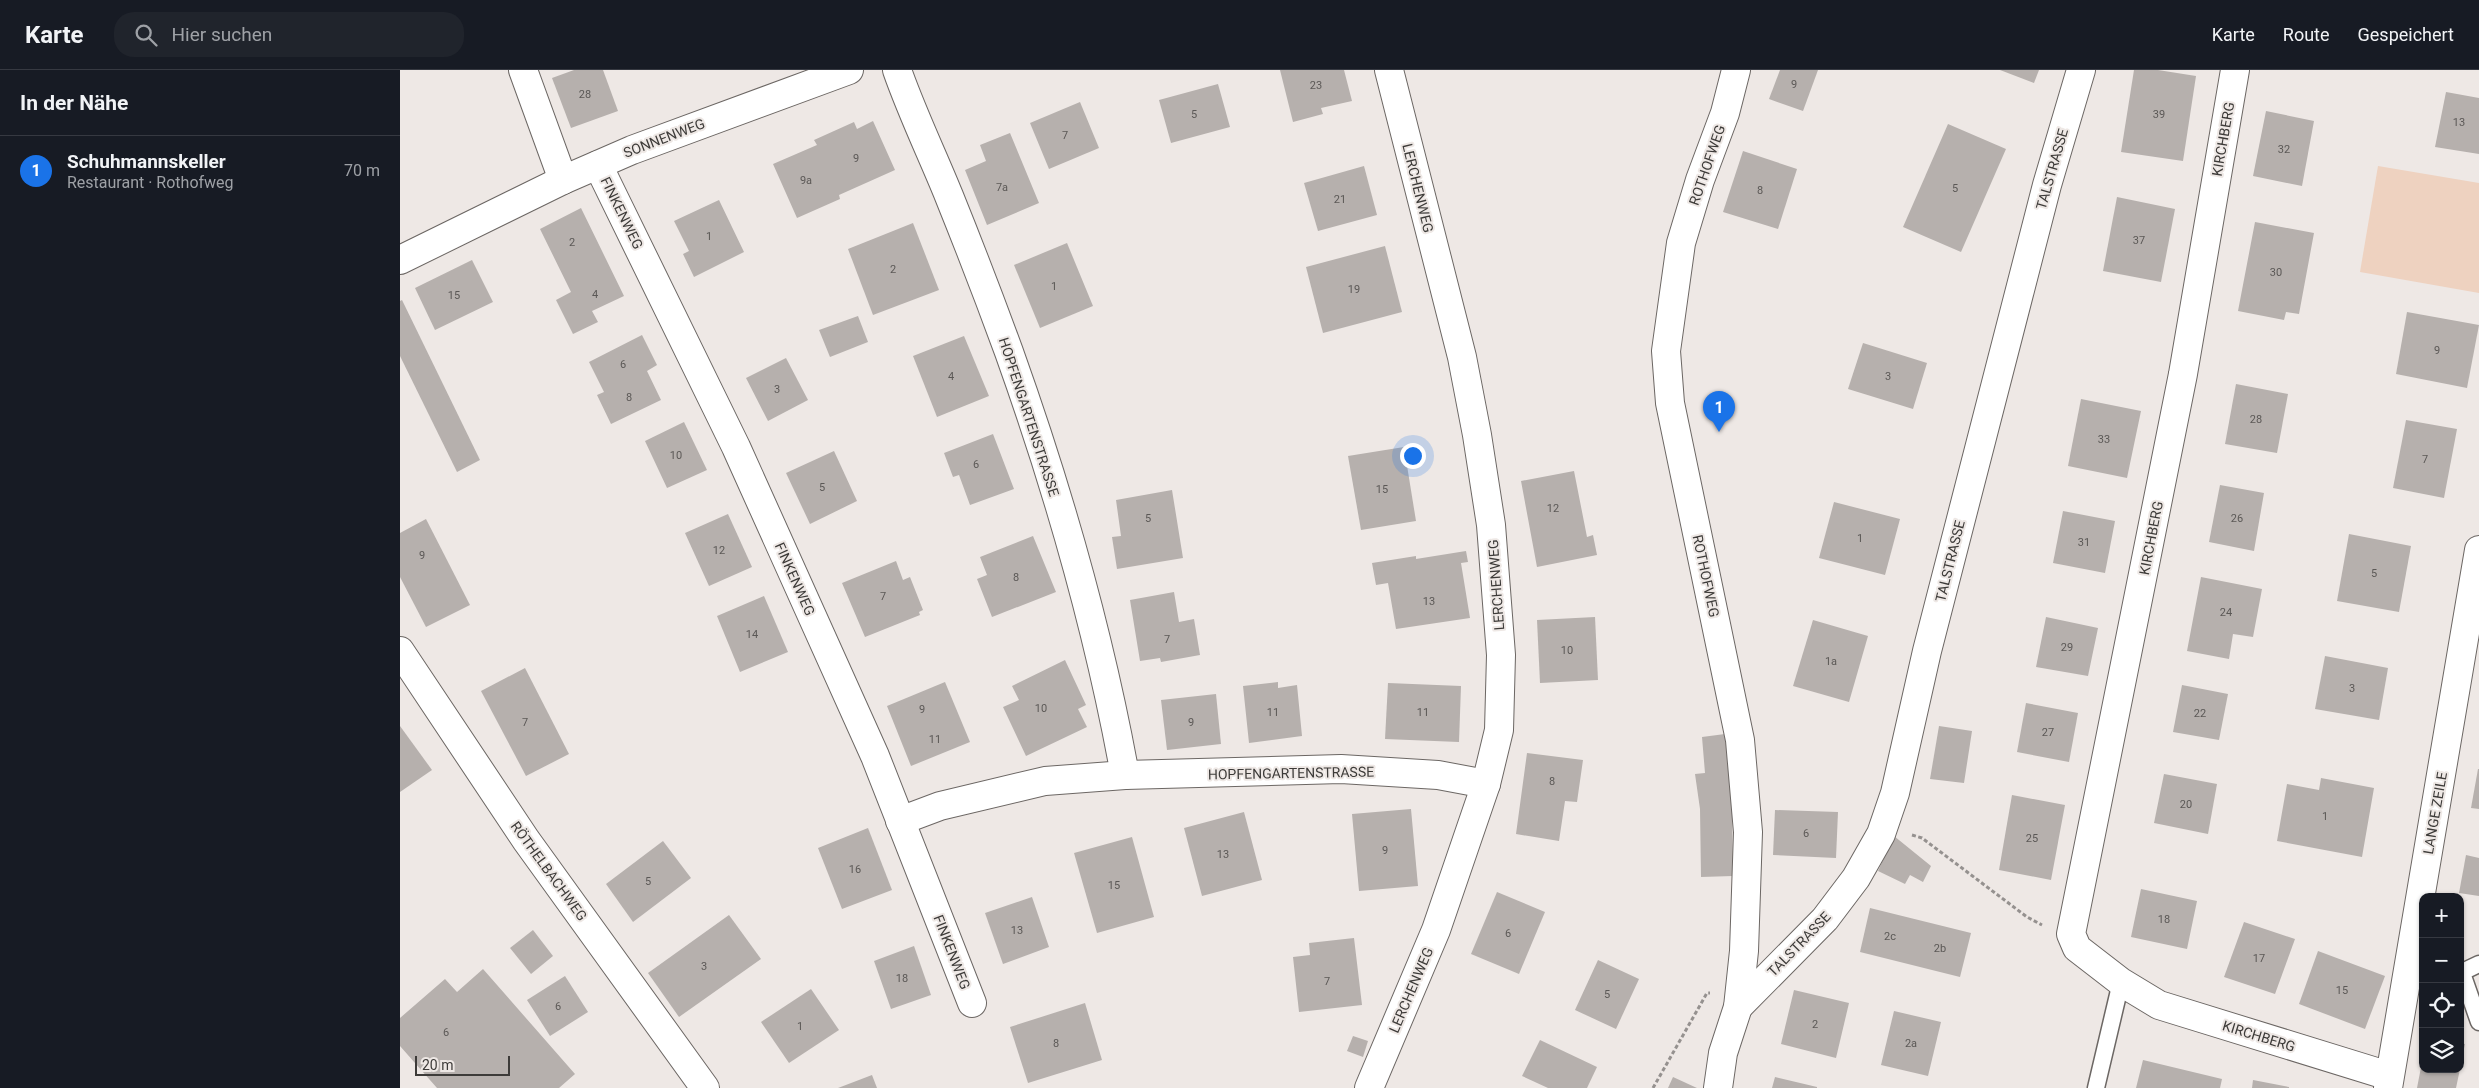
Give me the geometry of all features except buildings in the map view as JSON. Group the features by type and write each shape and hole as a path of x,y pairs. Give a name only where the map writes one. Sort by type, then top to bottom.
{"street":[{"path":"523,70 563,180"},
{"name":"HOPFENGARTENSTRASSE","path":"897,70 949,196 1009,352 1047,470 1090,618 1116,722 1126,775"},
{"name":"LERCHENWEG","path":"1369,1088 1436,930 1486,784 1499,730 1501,655 1491,525 1462,357 1389,70"},
{"name":"ROTHOFWEG","path":"1718,1088 1722,1053 1739,997 1744,951 1748,832 1740,740 1670,404 1666,351 1681,243 1700,180 1725,113 1736,70"},
{"name":"TALSTRASSE","path":"1739,997 1825,919 1856,878 1881,834 1895,794 1927,651 2034,233 2081,70"},
{"name":"KIRCHBERG","path":"2235,70 2183,374 2071,934 2077,948 2121,982 2159,1005 2389,1082"},
{"name":"SONNENWEG","path":"400,260 563,180 832,73"},
{"name":"FINKENWEG","path":"598,165 736,447 875,756 972,1002"},
{"name":"LANGE ZEILE","path":"2389,1082 2416,966 2479,550"},
{"name":"RÖTHELBACHWEG","path":"400,651 526,840 704,1088"},
{"name":"HOPFENGARTENSTRASSE","path":"900,820 940,806 1045,781 1126,775 1341,769 1438,775 1486,784"}],"lane":[{"path":"2464,972 2479,964"},
{"path":"2464,981 2479,1022"},
{"path":"2096,1088 2121,982"}],"path":[{"path":"1895,794 1903,832 1922,838 2027,917 2046,928 2071,934"},
{"path":"1653,1088 1707,994 1720,989 1739,997"}],"shaded area":[{"path":"2378,166 2479,183 2479,293 2360,272"}],"place":[{"name":"Schuhmannskeller","path":"1719,432"}]}
